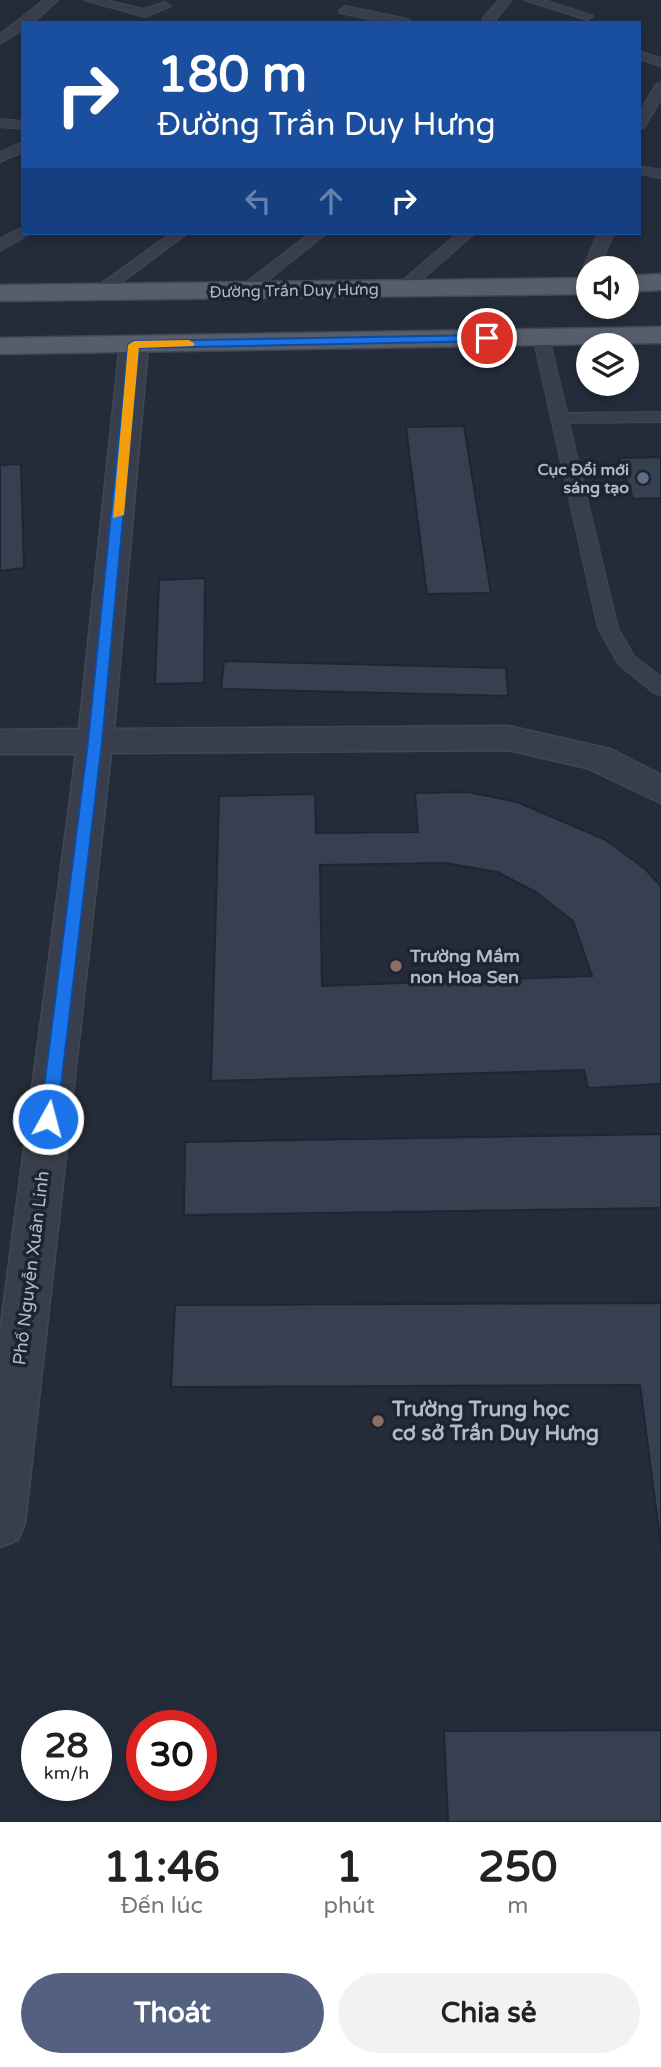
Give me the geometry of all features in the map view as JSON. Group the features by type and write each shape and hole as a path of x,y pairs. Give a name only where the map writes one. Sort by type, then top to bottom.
{"main road":[{"name":"Đường Trần Duy Hưng","path":"0,293 402,289 576,279"},
{"path":"639,283 661,282"},
{"path":"0,346 661,335"}],"street":[{"name":"Phố Nguyễn Xuân Linh","path":"0,1523 95,742 134,345"},
{"path":"0,742 95,742 172,738 508,738 597,758 661,790"}],"lane":[{"path":"27,21 52,0"},
{"path":"90,0 145,13 165,6"},
{"path":"333,21 356,0"},
{"path":"490,21 489,18 506,0"},
{"path":"530,0 587,16"},
{"path":"345,10 398,21"},
{"path":"0,20 21,24"},
{"path":"0,40 21,25"},
{"path":"641,56 661,62"},
{"path":"641,122 661,87"},
{"path":"0,123 21,125"},
{"path":"0,158 21,147"},
{"path":"641,170 661,174"},
{"path":"0,246 21,233"},
{"path":"99,292 177,235"},
{"path":"246,290 316,235"},
{"path":"402,289 465,235"},
{"path":"596,256 605,235"},
{"path":"541,337 608,628 626,660 661,688"},
{"path":"559,418 661,417"}],"building":[{"path":"464,426 491,593 427,594 406,427"},
{"name":"Cục Đổi mới sáng tạo","path":"661,457 661,498 633,499 619,458"},
{"path":"21,464 24,568 0,571 0,465"},
{"path":"205,578 204,683 155,684 159,580"},
{"path":"224,661 506,668 508,696 221,689"},
{"path":"467,792 517,802 606,840 644,868 661,886 661,1084 588,1088 584,1070 211,1081 219,796 315,794 316,833 418,832 415,793","holes":["445,863 497,872 536,892 573,921 592,976 322,986 320,865"]},
{"path":"661,1134 661,1208 184,1215 185,1142"},
{"path":"661,1303 661,1547 640,1385 171,1387 175,1305"},
{"path":"661,1730 661,1822 448,1822 444,1731"}],"slow traffic":[{"path":"117,515 134,345 189,344"}],"place":[{"name":"Cục Đổi mới sáng tạo","path":"643,478"},
{"name":"Trường Mầm non Hoa Sen","path":"396,966"},
{"name":"Trường Trung học cơ sở Trần Duy Hưng","path":"378,1421"}],"route":[{"path":"48,1119 95,742 134,345 487,338"}]}
